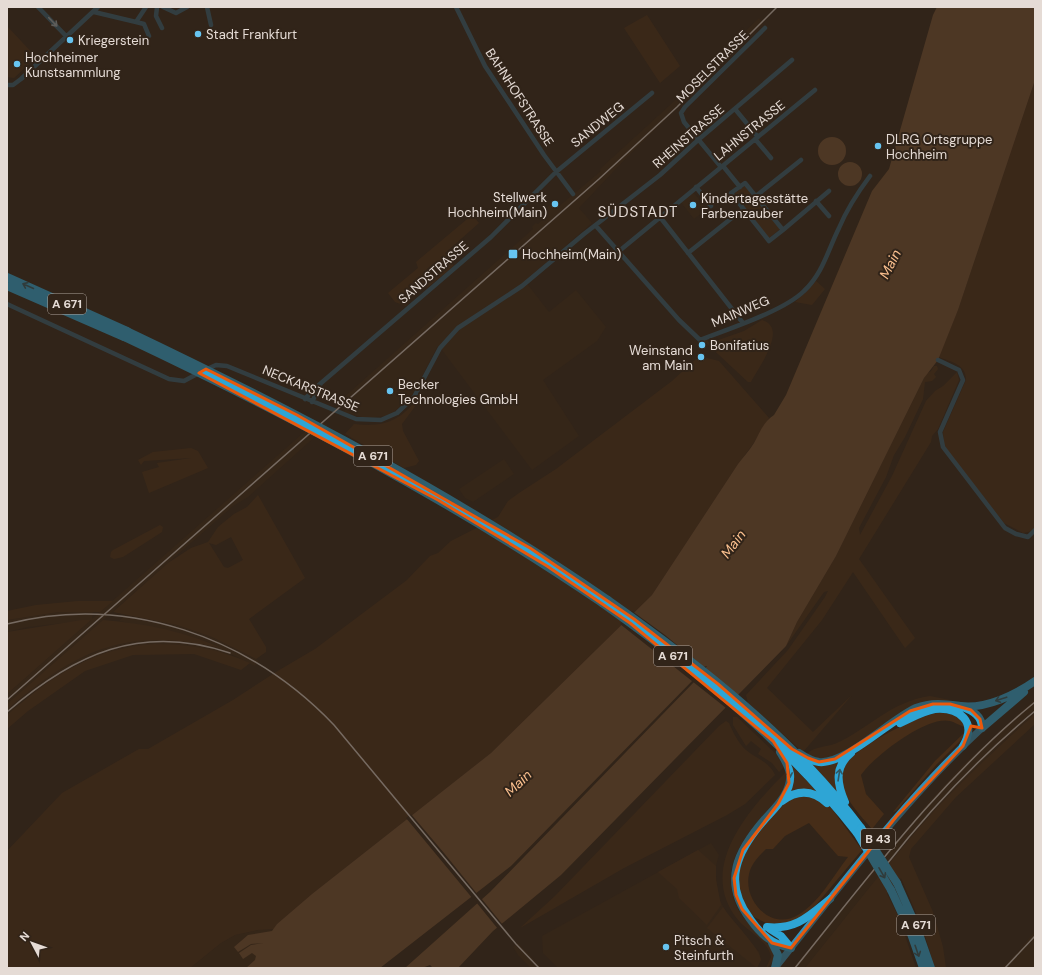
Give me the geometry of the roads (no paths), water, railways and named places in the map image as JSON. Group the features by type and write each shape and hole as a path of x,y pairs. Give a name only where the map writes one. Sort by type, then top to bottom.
{"highway":[{"name":"A 671","path":"7,277 126,334 411,484 554,570 630,623 792,749 859,830 897,883 917,928 931,968"},
{"name":"A 671","path":"7,286 126,334"},
{"path":"792,749 813,760 828,761 843,755 915,709 938,703 962,706 980,704 1004,698 1034,684"},
{"name":"B 43","path":"982,728 1034,684"},
{"path":"846,814 838,788 838,781 841,765 850,755 894,726 926,711 940,709 949,710 974,726 982,728 980,719 977,715 962,706"},
{"name":"A 671","path":"743,710 846,814"},
{"path":"963,746 970,730 966,720"},
{"path":"773,741 786,763 790,776 785,792 778,804 748,841 736,868 734,878 736,895 748,917 772,943 778,955 775,968"},
{"path":"778,804 796,793 810,792 846,814"},
{"name":"A 671","path":"859,830 891,890 910,932 922,968"},
{"path":"767,927 779,928 794,925 830,899"},
{"path":"748,917 782,936 791,948"},
{"path":"772,943 791,948"}],"main road":[{"name":"B 43","path":"775,968 896,817 928,781 982,728"}],"street":[{"path":"38,7 67,37"},
{"path":"7,85 15,83 98,7"},
{"path":"136,22 146,7"},
{"path":"157,7 156,16 162,28"},
{"path":"163,7 176,13 186,7"},
{"path":"207,7 211,25"},
{"name":"BAHNHOFSTRASSE","path":"456,7 484,66 556,172 573,194"},
{"path":"94,12 144,24 149,36"},
{"name":"MOSELSTRASSE","path":"740,187 698,140 682,118 682,110 765,28"},
{"name":"RHEINSTRASSE","path":"596,226 660,175 698,140 792,60"},
{"name":"LAHNSTRASSE","path":"618,252 815,90"},
{"name":"SANDWEG","path":"556,172 652,92"},
{"path":"735,109 771,158"},
{"path":"756,196 801,160"},
{"name":"SANDSTRASSE","path":"306,399 320,384 491,237 556,172"},
{"name":"MAINWEG","path":"596,226 679,320 700,340 743,323 795,299 806,290 825,262 842,221 870,176"},
{"path":"783,230 745,183 731,193 769,241 783,230 816,201 829,191"},
{"path":"696,187 711,206"},
{"path":"816,201 829,216"},
{"path":"688,253 743,209"},
{"path":"660,217 743,323"},
{"name":"NECKARSTRASSE","path":"7,304 169,379 184,381 212,366 223,365 312,402 364,421 381,420 397,414 414,397 437,354 453,333 464,323 517,290 596,226"},
{"path":"938,360 959,370 963,380 940,432 943,447 970,485 1005,528 1016,534 1028,537 1035,530"},
{"name":"SANDSTRASSE","path":"312,402 320,384"}],"water":[{"name":"Main","path":"937,7 1035,7 1035,80 958,310 938,360 924,378 836,556 797,622 786,646 561,875 493,931 458,968 433,968 430,965 422,968 405,968 490,892 695,681 707,666 703,667 695,678 511,866 380,968 246,968 255,960 256,956 252,953 243,959 239,953 251,945 264,943 251,944 238,952 234,947 248,935 272,931 277,924 312,894 491,753 652,595 738,464 754,443 760,431 774,415 786,395 872,191 889,169 933,15"},
{"path":"832,137 842,141 846,151 842,161 832,165 822,161 818,151 822,141"},
{"path":"850,162 859,165 862,174 859,183 850,186 841,183 838,174 841,165"}],"railway":[{"path":"7,700 599,179 677,107 777,7"},
{"path":"7,624 52,616 97,614 141,619 184,630 225,646 264,668 301,694 334,725 516,944 539,968"},
{"path":"7,712 58,674 84,660 110,650 138,643 167,641 198,645 230,653"},
{"path":"795,968 879,863 938,795 1001,731 1035,702"},
{"path":"887,864 957,783 995,746 1035,711"},
{"path":"1005,968 1035,936"}],"place":[{"name":"Stadt Frankfurt","path":"198,34"},
{"name":"Kriegerstein","path":"70,40"},
{"name":"Hochheimer Kunstsammlung","path":"17,64"},
{"name":"DLRG Ortsgruppe Hochheim","path":"878,146"},
{"name":"Stellwerk Hochheim(Main)","path":"555,204"},
{"name":"Kindertagesstätte Farbenzauber","path":"693,205"},
{"name":"Hochheim(Main)","path":"513,254"},
{"name":"Bonifatius","path":"702,345"},
{"name":"Weinstand am Main","path":"701,357"},
{"name":"Becker Technologies GmbH","path":"390,391"},
{"name":"Pitsch & Steinfurth","path":"666,947"}],"district":[{"name":"SÜDSTADT","path":"638,212"}]}
